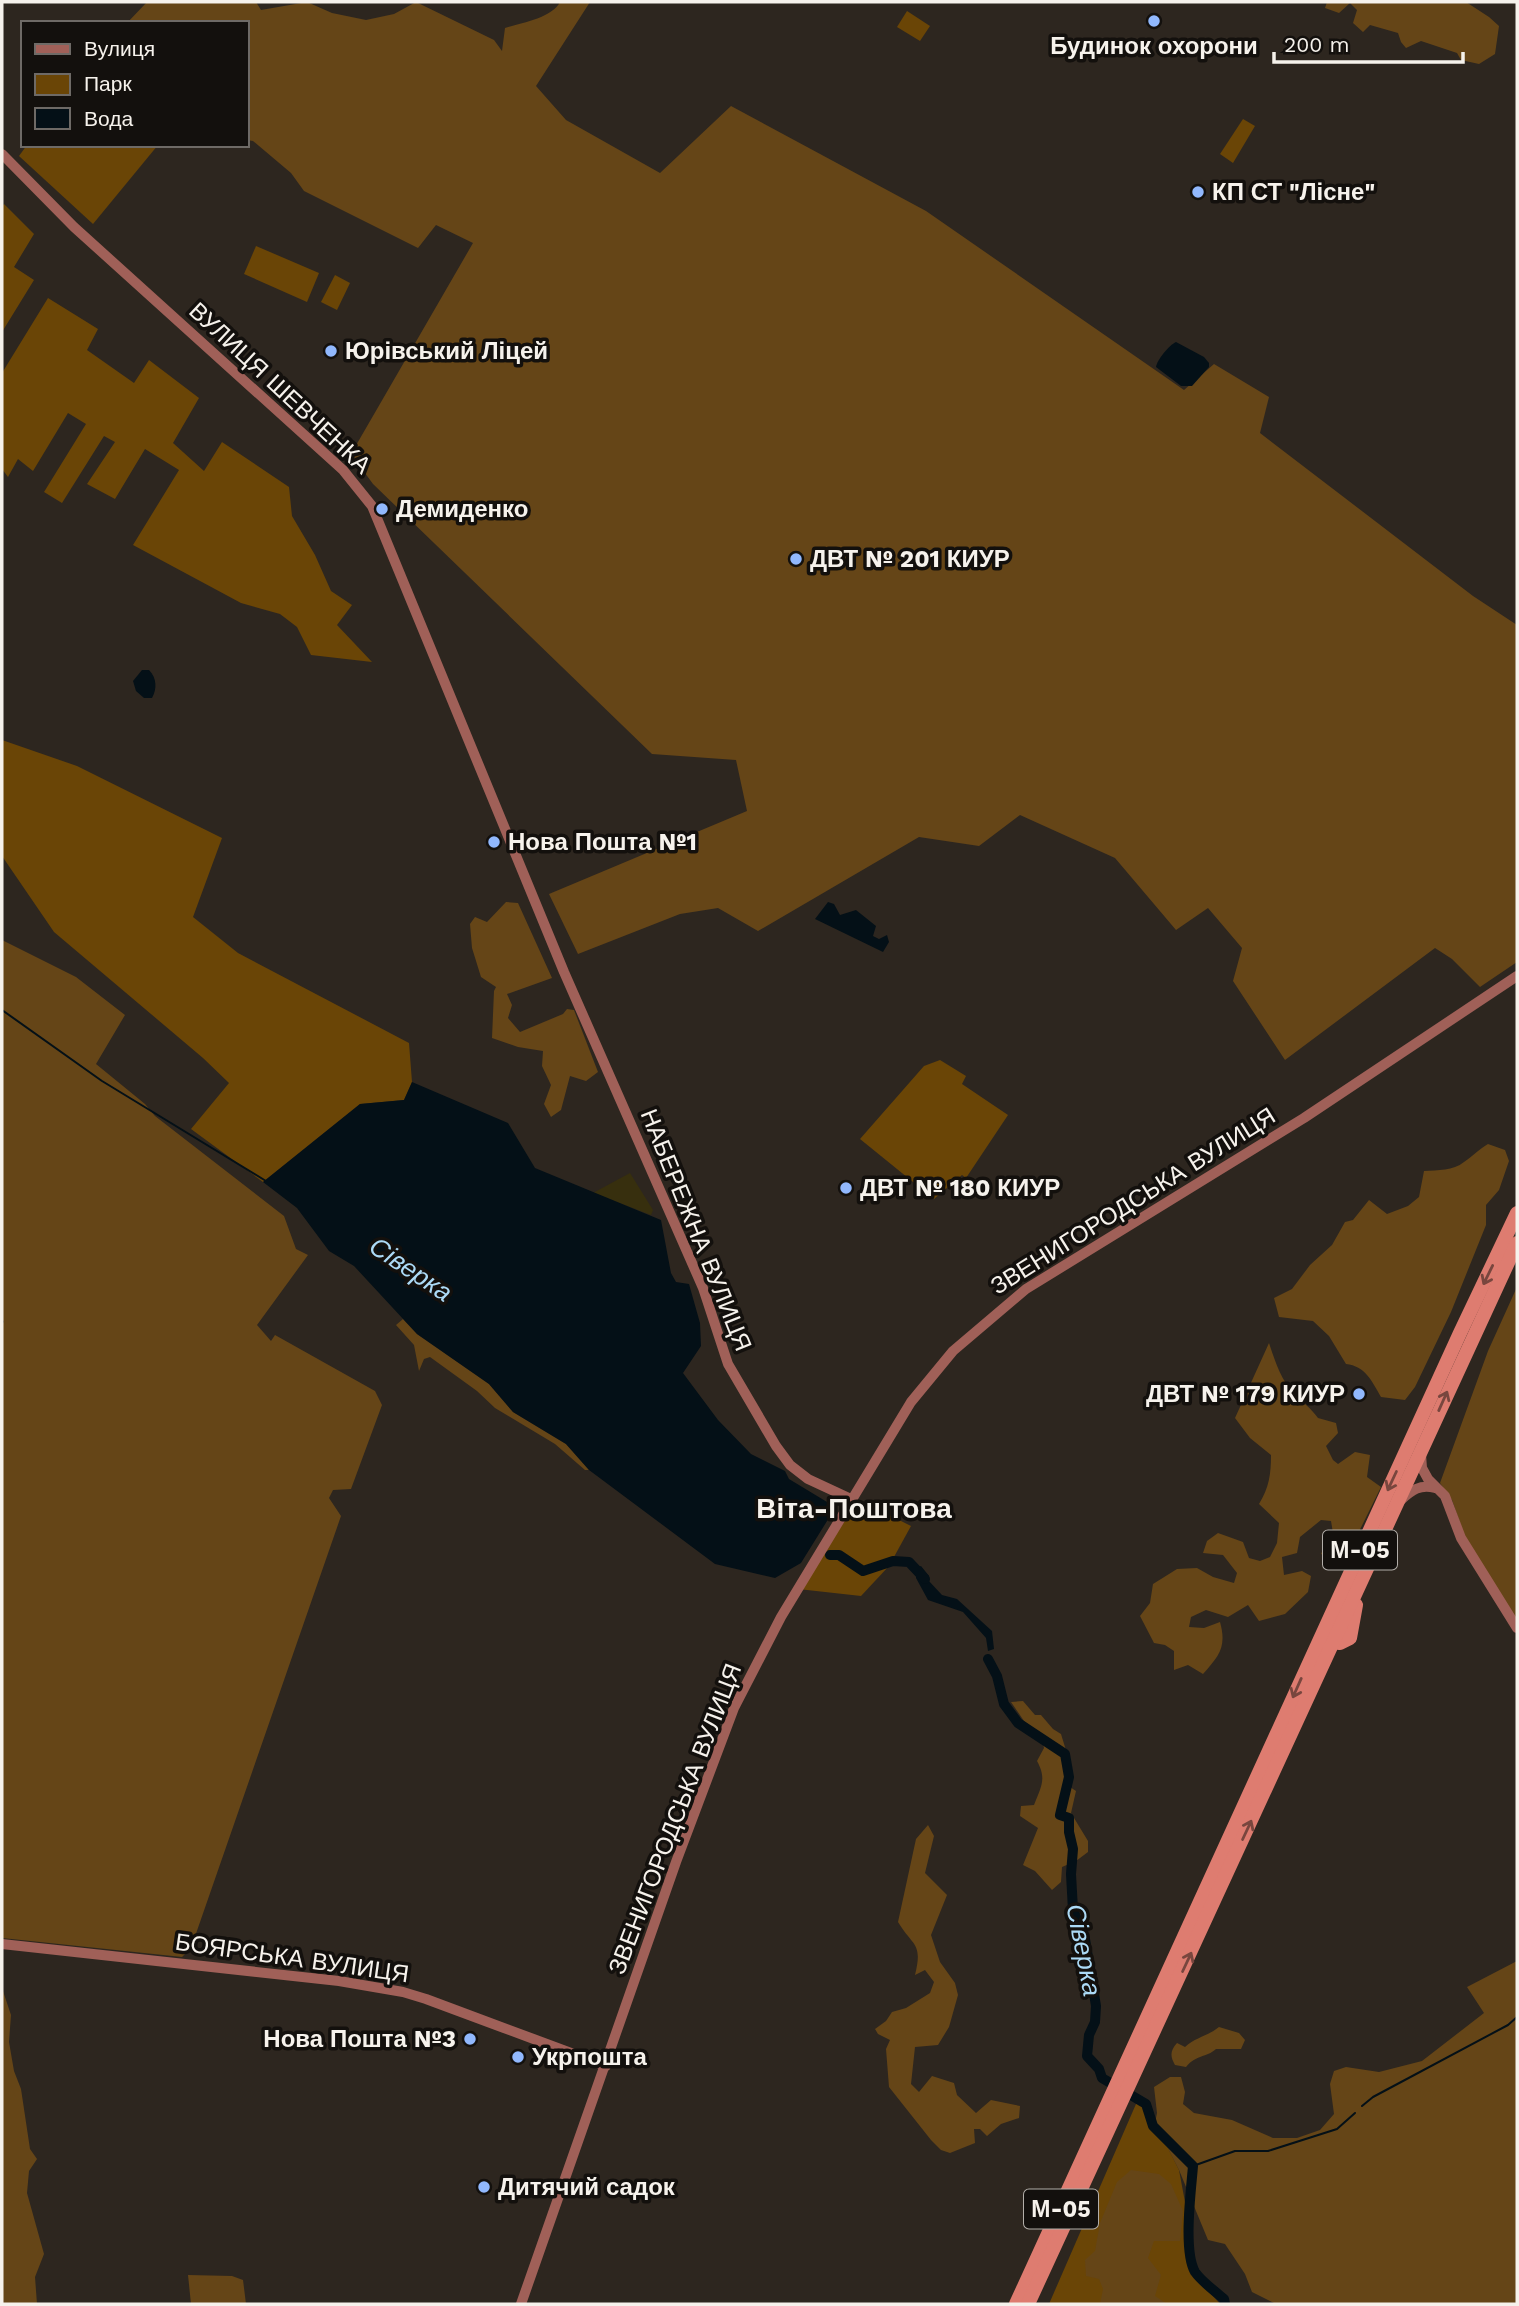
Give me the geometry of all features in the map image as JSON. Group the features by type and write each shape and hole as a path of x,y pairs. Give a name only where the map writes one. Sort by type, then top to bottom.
{"highway":[{"name":"М-05","path":"1028,2304 1110,2115 1213,1890 1343,1587 1517,1213"},
{"name":"М-05","path":"1213,1890 1334,1642 1350,1638 1360,1585 1517,1244"},
{"path":"1334,1642 1329,1635 1329,1627 1343,1587"},
{"name":"М-05","path":"1016,2304 1110,2115"}],"street":[{"name":"ВУЛИЦЯ ШЕВЧЕНКА","path":"2,154 74,227 344,470 372,506 550,938"},
{"name":"НАБЕРЕЖНА ВУЛИЦЯ","path":"550,938 703,1288 731,1371 790,1465 808,1479 851,1499"},
{"name":"ЗВЕНИГОРОДСЬКА ВУЛИЦЯ","path":"521,2304 676,1862 734,1708 766,1642 888,1437 923,1385 953,1352 1005,1305 1048,1274 1304,1118 1517,976"},
{"path":"1421,1454 1422,1468 1428,1479 1445,1496 1461,1538 1517,1628"},
{"path":"1395,1507 1417,1487 1438,1489"},
{"name":"БОЯРСЬКА ВУЛИЦЯ","path":"2,1944 339,1981 396,1990 606,2066"}],"green space":[{"path":"907,11 930,26 920,41 897,27"},
{"path":"1243,119 1255,126 1233,163 1220,154"},
{"path":"26,147 156,147 93,224 19,156"},
{"path":"4,204 34,234 14,267 34,280 2,332 2,207"},
{"path":"256,246 319,273 307,302 244,274"},
{"path":"335,275 350,283 337,310 321,302"},
{"path":"48,298 98,329 87,350 134,383 149,360 199,398 173,443 204,471 222,442 289,487 292,516 315,555 331,591 352,605 337,625 372,662 311,655 297,627 280,614 241,603 133,545 179,470 145,449 115,499 87,484 115,442 104,436 62,503 44,492 86,424 68,413 33,471 18,459 8,477 2,469 2,373"},
{"path":"2,740 77,766 222,838 193,917 238,953 409,1043 412,1082 404,1100 360,1104 263,1182 191,1129 229,1083 54,932 2,856"},
{"path":"940,1060 966,1076 962,1084 1008,1115 966,1178 962,1175 934,1199 860,1139 924,1066"},
{"path":"859,1500 911,1526 889,1566 861,1596 798,1589"},
{"path":"1136,2104 1146,2104 1179,2170 1185,2202 1186,2255 1193,2274 1220,2304 1049,2304"}],"shaded area":[{"path":"147,2 256,2 261,10 307,2 332,13 366,20 394,14 416,2 494,40 502,51 505,28 543,16 560,2 590,2 536,86 566,120 660,173 731,106 926,211 1184,390 1214,364 1269,397 1260,433 1473,596 1517,625 1517,962 1480,987 1452,959 1435,948 1285,1060 1233,981 1242,948 1208,908 1176,930 1115,858 1020,815 979,846 919,837 758,931 718,908 680,914 578,954 549,894 747,811 736,760 652,754 373,484 351,454 473,243 436,225 418,248 304,191 291,173 253,141 248,140 248,21 129,21"},
{"path":"1327,2 1466,2 1499,26 1495,54 1479,64 1461,60 1457,53 1421,41 1406,48 1398,33 1370,25 1363,32 1353,23 1357,10 1350,3 1339,13 1325,8"},
{"path":"506,902 518,903 552,978 507,994 512,1005 508,1018 520,1032 563,1014 567,1009 574,1010 598,1072 586,1081 570,1076 561,1110 551,1117 544,1104 551,1085 542,1066 543,1051 518,1047 492,1038 496,987 481,977 472,948 470,924 475,917 487,922"},
{"path":"2,940 76,977 125,1015 96,1064 145,1104 155,1116 284,1216 296,1249 308,1255 257,1325 271,1341 275,1335 375,1391 382,1405 351,1489 333,1490 329,1498 341,1516 191,1948 182,1957 2,1938"},
{"path":"1488,1144 1505,1150 1509,1161 1499,1190 1486,1205 1486,1225 1451,1312 1415,1387 1405,1400 1381,1397 1367,1375 1353,1365 1346,1364 1329,1336 1313,1321 1279,1317 1274,1298 1292,1289 1310,1265 1332,1245 1345,1222 1353,1220 1369,1200 1387,1214 1408,1206 1419,1197 1424,1171 1455,1167"},
{"path":"1517,1287 1517,1622 1465,1537 1452,1500 1440,1483 1488,1351"},
{"path":"403,1319 417,1334 489,1384 513,1412 566,1444 589,1470 585,1470 555,1444 495,1408 477,1391 430,1357 424,1359 419,1371 414,1345 396,1325"},
{"path":"1269,1343 1289,1389 1318,1418 1336,1423 1338,1433 1326,1446 1333,1460 1338,1464 1355,1452 1370,1455 1367,1477 1381,1487 1340,1570 1327,1564 1321,1553 1335,1545 1331,1521 1321,1520 1300,1537 1297,1553 1282,1557 1284,1575 1302,1571 1311,1576 1308,1592 1285,1614 1259,1621 1248,1605 1228,1617 1206,1610 1191,1617 1189,1627 1204,1628 1220,1622 1222,1645 1203,1674 1188,1665 1174,1670 1174,1651 1165,1645 1154,1643 1140,1616 1150,1603 1153,1584 1177,1569 1197,1568 1213,1577 1234,1583 1237,1573 1223,1555 1203,1553 1207,1541 1218,1533 1243,1542 1249,1558 1260,1561 1270,1557 1277,1543 1279,1523 1259,1504 1269,1481 1271,1455 1250,1438 1235,1418"},
{"path":"1023,1701 1035,1715 1041,1715 1061,1734 1072,1770 1070,1787 1076,1791 1071,1813 1088,1841 1088,1852 1062,1867 1061,1882 1052,1890 1035,1871 1023,1865 1038,1828 1020,1816 1021,1806 1034,1805 1039,1793 1042,1778 1037,1761 1044,1748 1041,1734 1024,1721 1011,1702"},
{"path":"928,1825 934,1836 925,1873 947,1895 931,1935 940,1962 955,1983 958,1995 949,2027 938,2045 915,2047 911,2084 919,2092 932,2076 954,2083 957,2095 976,2113 991,2100 1020,2106 1019,2118 1001,2124 987,2136 980,2129 974,2129 975,2143 950,2153 941,2150 931,2140 889,2087 886,2049 890,2040 878,2034 875,2029 886,2021 892,2012 906,2008 930,1993 934,1982 925,1970 915,1975 917,1950 898,1922 916,1839"},
{"path":"1517,1961 1517,2304 1276,2304 1252,2292 1245,2274 1225,2244 1208,2240 1179,2170 1155,2123 1157,2113 1154,2087 1170,2077 1181,2077 1185,2092 1183,2104 1194,2113 1232,2120 1273,2138 1297,2138 1320,2130 1334,2114 1330,2084 1334,2071 1346,2067 1379,2072 1422,2061 1484,2013 1467,1987"},
{"path":"2,1988 11,2015 9,2042 14,2071 21,2089 30,2149 37,2159 29,2171 27,2193 44,2254 35,2277 37,2304 2,2304"},
{"path":"1219,2027 1239,2033 1245,2040 1241,2049 1216,2049 1186,2067 1175,2065 1172,2054 1177,2043 1185,2047"},
{"path":"1131,2170 1159,2174 1171,2184 1183,2211 1180,2241 1154,2241 1148,2258 1161,2275 1155,2296 1167,2304 1100,2304 1103,2289 1099,2279 1086,2276 1085,2260 1095,2251 1100,2223 1117,2182"},
{"path":"188,2275 232,2276 243,2280 246,2304 191,2304"}],"sand":[{"path":"630,1173 653,1210 651,1215 593,1193"}],"water":[{"path":"1176,342 1204,357 1209,363 1209,367 1192,386 1181,386 1156,367 1164,353"},
{"path":"142,670 149,670 154,676 155,691 152,698 144,698 136,691 133,681"},
{"path":"828,902 834,904 840,915 856,910 876,926 873,936 879,939 887,935 889,942 883,952 815,919"},
{"path":"412,1082 508,1123 535,1168 661,1220 671,1273 676,1282 689,1284 700,1323 701,1346 683,1373 718,1420 751,1454 785,1471 789,1479 832,1505 832,1513 801,1563 775,1578 715,1564 589,1470 566,1444 513,1412 489,1384 417,1334 354,1266 329,1251 297,1208 263,1182 360,1104 404,1100"},
{"path":"921,1566 929,1576 928,1580 942,1595 957,1599 992,1631 994,1649 988,1651 986,1638 963,1612 928,1600 916,1578 917,1568"}],"waterway":[{"name":"Сіверка","path":"2,1010 102,1081 266,1181"},
{"name":"Сіверка","path":"830,1555 839,1555 863,1571 893,1561 909,1562 925,1579"},
{"name":"Сіверка","path":"988,1659 997,1676 1004,1704 1018,1723 1065,1754 1069,1777 1060,1815 1069,1818 1073,1849 1073,1910 1085,1939 1096,2006 1087,2056 1099,2069 1102,2078 1146,2104 1153,2126 1193,2166 1189,2220 1191,2262 1198,2276 1224,2299 1225,2304"},
{"path":"1362,2106 1373,2097 1508,2025 1517,2017"},
{"path":"1193,2166 1235,2151 1268,2151 1337,2129 1355,2113"}],"place":[{"name":"Будинок охорони","path":"1154,21"},
{"name":"КП СТ \"Лісне\"","path":"1198,192"},
{"name":"Юрівський Ліцей","path":"331,351"},
{"name":"Демиденко","path":"382,509"},
{"name":"ДВТ № 201 КИУР","path":"796,559"},
{"name":"Нова Пошта №1","path":"494,842"},
{"name":"ДВТ № 180 КИУР","path":"846,1188"},
{"name":"ДВТ № 179 КИУР","path":"1359,1394"},
{"name":"Нова Пошта №3","path":"470,2039"},
{"name":"Укрпошта","path":"518,2057"},
{"name":"Дитячий садок","path":"484,2187"}],"district":[{"name":"Віта-Поштова","path":"854,1508"}]}
